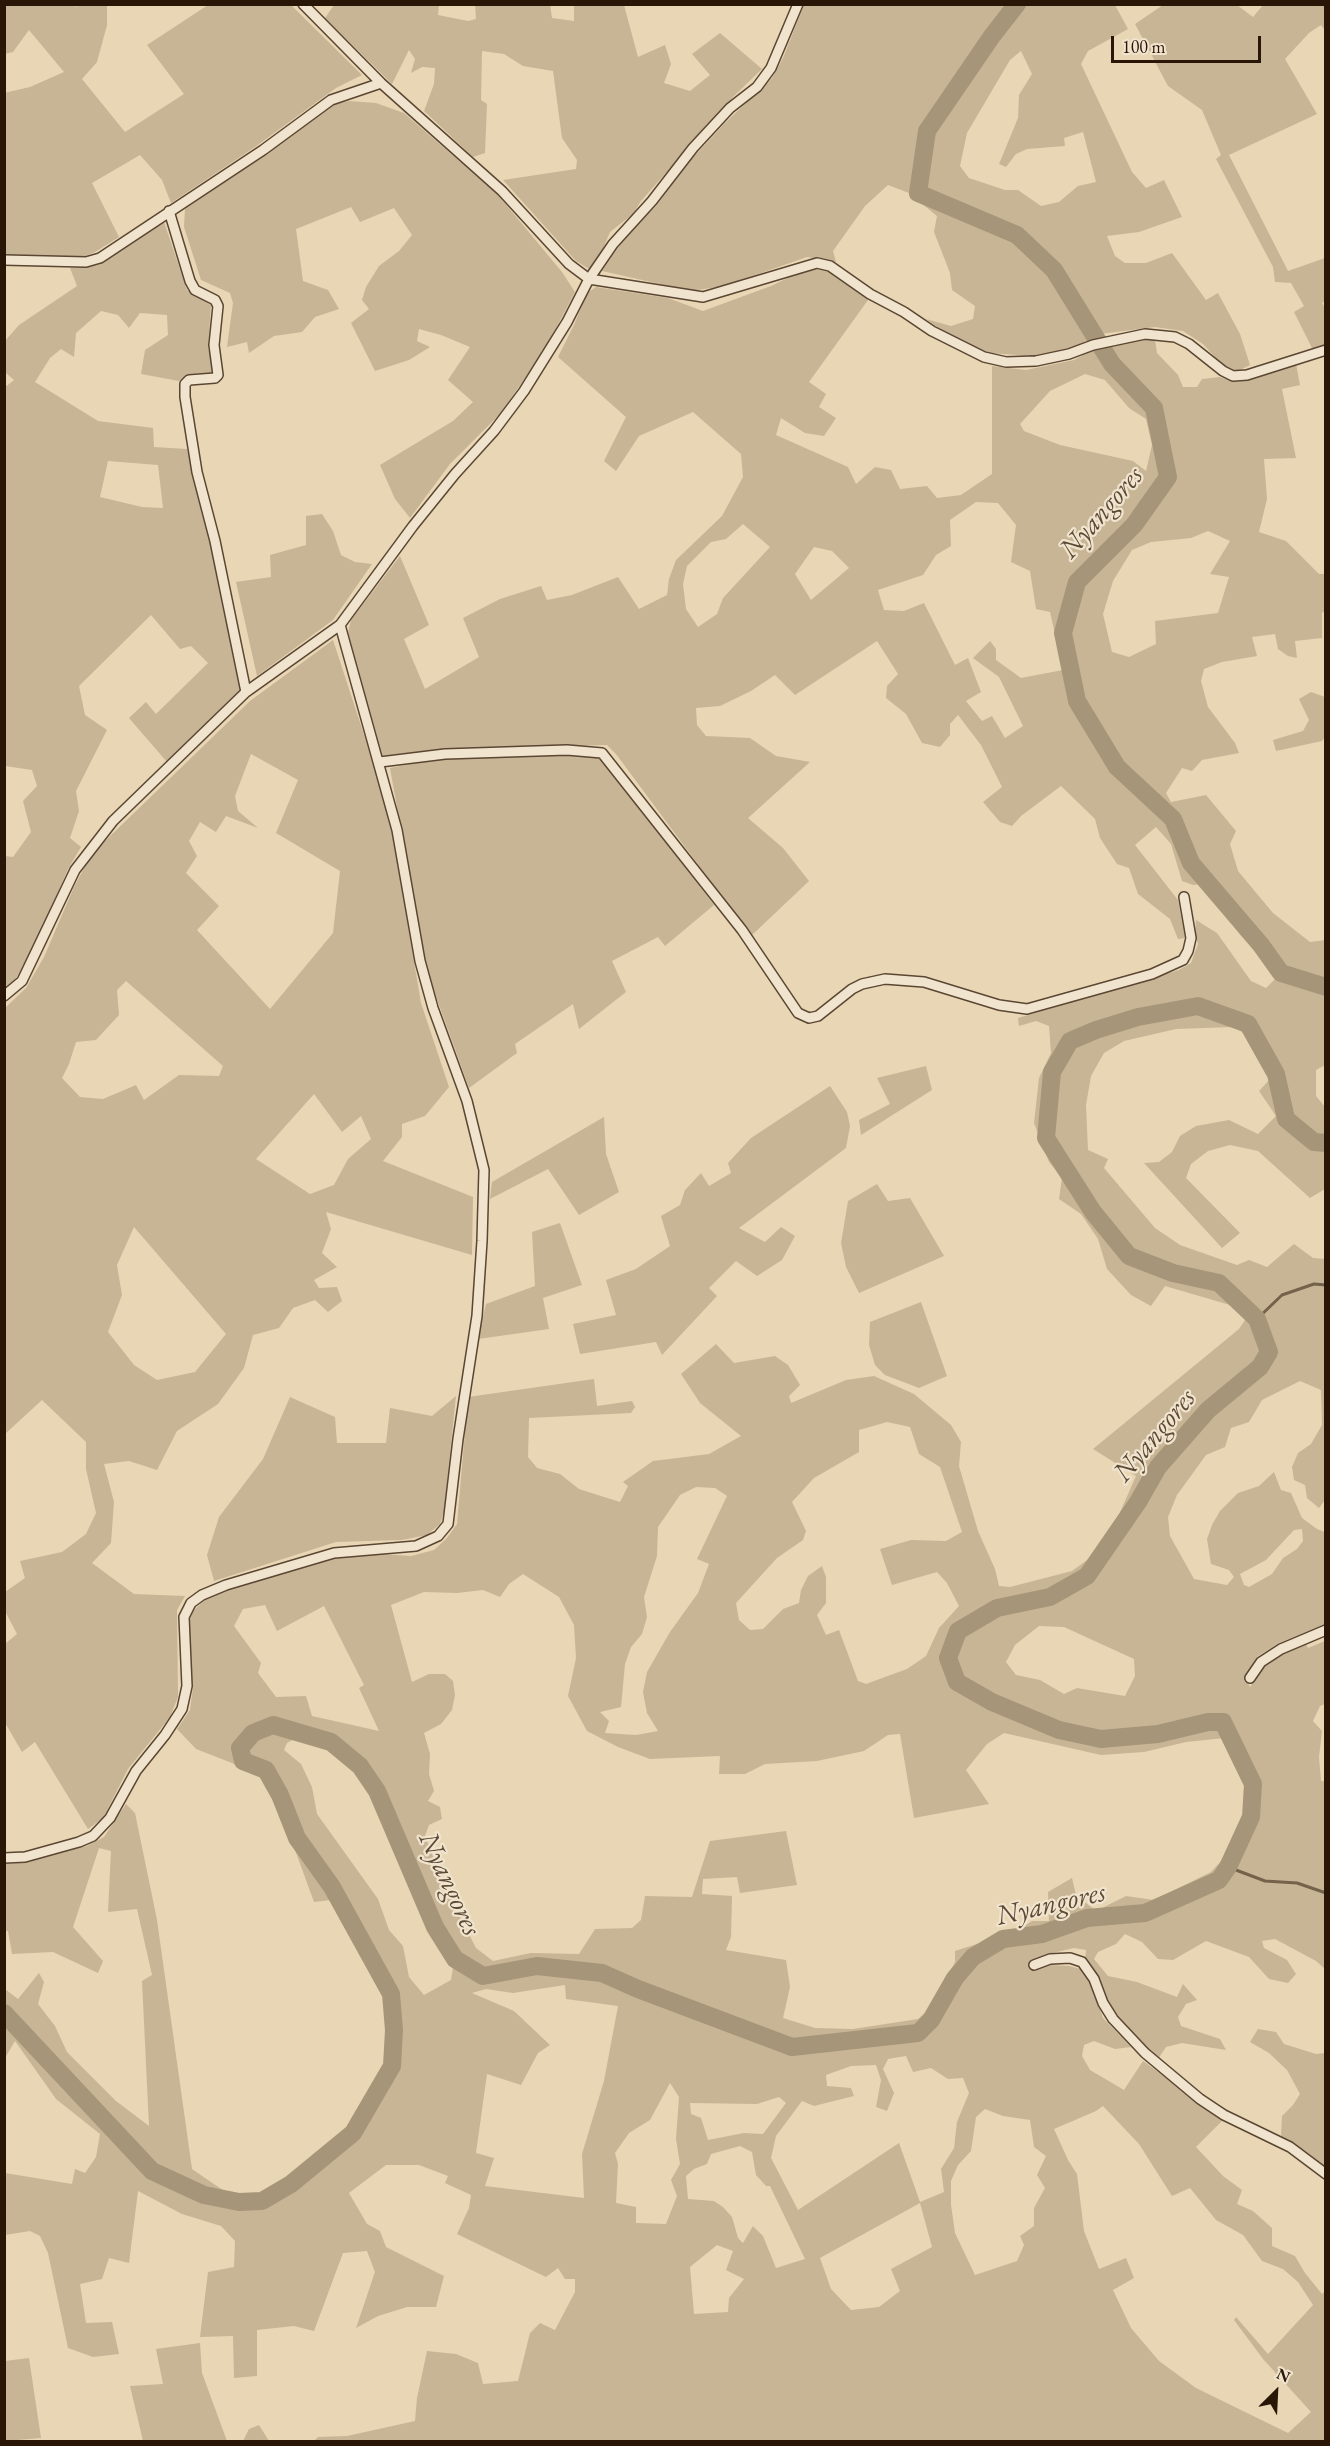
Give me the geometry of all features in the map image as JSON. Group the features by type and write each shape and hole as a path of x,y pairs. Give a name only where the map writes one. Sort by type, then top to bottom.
{"street":[{"path":"303,4 381,83 467,158 536,226 569,264 589,279 703,297 817,263 830,266 870,294 904,312 932,331 984,357 1006,362 1036,361 1133,335 1158,334 1174,336 1189,344 1222,371 1233,376 1247,375 1326,350"},
{"path":"4,996 22,981 75,870 113,821 246,692 340,625 419,518 494,431 524,391 567,322 589,279 613,244 652,201 693,148 730,108 757,87 771,68 798,4"},
{"path":"4,261 86,262 105,255 263,150 331,100 381,83"},
{"path":"170,211 190,282 195,290 215,300 218,306 214,345 218,375 215,378 189,380 185,384 185,397 197,472 215,541 246,692"},
{"path":"4,1858 25,1857 79,1842 93,1836 110,1818 136,1771 165,1735 182,1709 187,1686 184,1617 191,1603 202,1595 226,1585 334,1553 416,1546 438,1536 448,1524 458,1439 477,1316 484,1170 473,1122 432,1008 420,961 397,830 380,762 340,625"},
{"path":"380,762 445,754 567,750 602,753 742,930 798,1012 809,1018 818,1016 862,984 885,979 924,982 999,1005 1027,1009 1152,974 1183,960 1191,945 1184,897"},
{"path":"1250,1678 1261,1662 1267,1658 1326,1630"},
{"path":"1034,1965 1050,1959 1070,1958 1082,1962 1094,1979 1103,2003 1113,2019 1145,2053 1200,2099 1224,2115 1290,2147 1326,2174"}],"shaded area":[{"path":"74,4 75,7 107,5 107,25 97,62 82,79 125,132 184,94 147,45 208,5 291,5 362,75 336,88 255,147 171,203 162,180 140,155 92,183 119,237 95,252 80,258 5,257 4,93 30,87 64,72 29,30 13,52 5,54 5,5"},
{"path":"550,4 552,18 574,21 574,5 624,5 638,57 665,45 671,64 664,83 690,91 710,75 692,54 720,33 762,69 733,97 641,201 633,214 610,232 603,249 589,269 576,261 503,180 576,169 577,160 562,138 553,71 523,66 504,54 482,51 481,100 487,104 485,153 473,157 424,111 434,84 435,68 422,67 411,73 415,59 409,50 392,84 325,18 334,5 439,5 438,15 468,21 476,19 475,5"},
{"path":"804,5 1115,5 1128,29 1088,51 1081,64 1132,172 1146,188 1164,180 1182,217 1139,232 1107,236 1115,256 1125,263 1146,263 1172,253 1206,300 1218,293 1240,334 1250,365 1238,371 1225,368 1203,344 1183,331 1155,327 1100,334 1068,350 1032,356 989,353 948,334 926,319 951,326 973,319 975,306 952,290 950,273 934,232 937,216 909,193 888,185 865,206 833,251 836,262 807,257 724,286 691,291 602,271 627,235 657,205 688,163 772,78 783,58","holes":["1021,51 1032,74 1019,95 1018,118 999,164 1006,167 1016,154 1027,149 1065,146 1064,138 1083,132 1096,182 1078,186 1059,202 1041,206 1018,190 1005,190 969,178 960,166 967,133 1010,60"]},
{"path":"1163,5 1237,5 1253,17 1263,5 1325,5 1325,30 1321,25 1309,33 1285,59 1317,114 1229,155 1288,271 1325,258 1325,301 1322,303 1325,308 1325,346 1313,350 1294,312 1304,306 1291,283 1275,282 1273,267 1216,159 1221,155 1202,110 1168,86 1135,24"},
{"path":"349,101 376,103 404,113 498,195 562,272 575,292 545,349 500,414 450,464 410,518 395,499 380,465 453,421 473,402 448,380 470,347 419,329 417,341 430,347 409,360 375,371 351,323 369,309 362,300 366,287 379,266 399,251 412,235 394,208 360,222 351,207 296,229 303,281 328,290 339,309 315,317 302,332 274,336 249,353 247,342 227,347 233,303 230,293 201,280 184,227 185,209 321,111 333,104"},
{"path":"164,222 187,290 211,305 208,348 215,373 187,374 179,381 141,374 145,350 168,335 167,315 140,313 129,328 118,315 101,311 76,333 74,357 61,349 50,358 35,382 98,421 153,428 154,447 187,449 211,541 243,692 167,762 129,718 146,702 156,714 208,663 191,646 180,649 151,615 79,686 85,715 107,730 76,791 79,811 70,838 81,847 68,869 28,960 5,990 5,856 13,857 31,832 23,801 37,786 32,770 5,766 4,388 14,380 5,372 5,341 19,325 77,286 70,268 99,265","holes":["108,461 158,465 163,508 142,507 100,497"]},
{"path":"819,269 830,271 868,300 809,382 826,394 819,407 836,418 824,436 805,433 781,418 776,435 848,467 856,484 875,467 891,470 900,489 927,486 937,498 961,495 992,474 992,366 1026,370 1074,360 1091,351 1132,339 1155,340 1157,353 1178,375 1183,387 1197,387 1202,379 1220,377 1232,381 1249,379 1296,364 1300,385 1282,389 1296,458 1264,459 1267,499 1259,532 1286,541 1319,574 1325,574 1322,638 1295,641 1297,658 1288,656 1278,649 1275,634 1252,637 1257,656 1222,662 1204,669 1201,681 1208,707 1235,743 1239,753 1202,760 1192,771 1182,768 1166,793 1171,802 1206,795 1236,831 1230,844 1238,871 1273,913 1310,942 1325,940 1325,1065 1316,1070 1316,1096 1325,1107 1325,1189 1310,1198 1258,1151 1230,1145 1208,1151 1191,1164 1186,1178 1240,1233 1222,1248 1144,1163 1159,1162 1172,1152 1180,1136 1196,1126 1229,1120 1258,1134 1276,1116 1259,1091 1273,1076 1250,1036 1233,1027 1176,1029 1124,1041 1104,1053 1091,1076 1086,1105 1088,1150 1108,1159 1104,1168 1155,1228 1180,1245 1237,1265 1249,1260 1267,1267 1294,1244 1313,1258 1325,1259 1325,1500 1319,1508 1307,1498 1305,1485 1294,1480 1292,1467 1298,1453 1311,1444 1322,1425 1321,1390 1300,1381 1262,1400 1249,1422 1231,1428 1225,1447 1206,1455 1177,1495 1168,1517 1170,1536 1194,1579 1227,1585 1234,1577 1229,1570 1211,1564 1207,1539 1212,1525 1220,1511 1238,1493 1259,1486 1274,1472 1281,1490 1291,1493 1302,1518 1325,1532 1325,1624 1279,1643 1258,1656 1245,1678 1250,1687 1263,1667 1274,1658 1306,1644 1308,1648 1325,1641 1325,1704 1320,1706 1313,1721 1322,1731 1319,1757 1321,1781 1325,1781 1325,1969 1316,1961 1275,1939 1262,1941 1264,1948 1287,1960 1296,1974 1288,1983 1269,1979 1249,1957 1206,1941 1173,1960 1158,1959 1142,1942 1125,1934 1116,1944 1098,1952 1094,1959 1108,1976 1137,1982 1177,1997 1183,1984 1197,2000 1186,2004 1178,2017 1181,2026 1220,2039 1226,2050 1182,2043 1166,2047 1158,2059 1112,2015 1100,1981 1085,1960 1086,1950 1074,1948 1044,1955 1028,1964 1032,1968 1051,1965 1081,1969 1092,1986 1103,2018 1131,2047 1115,2049 1094,2041 1084,2045 1082,2056 1090,2070 1124,2090 1143,2061 1224,2119 1196,2147 1223,2176 1242,2190 1237,2204 1253,2211 1272,2228 1272,2246 1295,2256 1322,2294 1325,2291 1325,2441 314,2441 318,2437 347,2436 415,2421 417,2398 427,2351 456,2354 478,2363 483,2384 518,2381 530,2333 540,2323 555,2330 575,2292 575,2279 565,2279 558,2268 546,2277 457,2234 469,2208 471,2195 445,2183 448,2176 419,2165 386,2165 349,2193 367,2224 380,2231 386,2247 444,2276 436,2307 407,2307 378,2316 356,2328 375,2272 367,2251 343,2253 314,2331 294,2326 257,2330 257,2376 234,2378 233,2336 200,2337 208,2272 234,2267 235,2241 221,2226 182,2214 138,2191 129,2263 109,2258 102,2279 80,2284 86,2323 112,2322 119,2354 93,2357 68,2348 48,2253 40,2236 30,2231 5,2235 5,2173 72,2184 75,2169 85,2173 96,2157 100,2134 56,2099 15,2041 5,2058 5,1989 18,1999 39,1973 44,1982 38,2004 55,2026 67,2052 116,2101 149,2126 142,1981 152,1975 137,1909 108,1912 111,1851 99,1848 73,1927 103,1961 98,1973 53,1952 12,1954 8,1931 5,1931 4,1864 19,1863 87,1846 104,1837 126,1804 135,1813 157,1920 192,2169 230,2195 256,2195 282,2186 342,2139 367,2106 385,2070 391,2033 384,1997 340,1907 331,1900 314,1902 278,1803 261,1778 232,1763 196,1749 177,1729 190,1710 193,1687 185,1637 194,1610 206,1599 235,1587 328,1559 365,1553 411,1556 434,1550 457,1524 468,1397 594,1379 597,1406 632,1401 635,1407 631,1413 529,1418 528,1457 537,1468 560,1474 579,1489 620,1502 628,1486 623,1482 653,1461 709,1454 741,1436 700,1403 681,1374 716,1344 734,1363 775,1356 788,1365 800,1385 789,1396 791,1403 846,1380 874,1376 914,1394 951,1425 961,1442 959,1466 978,1531 995,1569 999,1586 1010,1587 1072,1571 1094,1555 1110,1535 1136,1476 1093,1449 1239,1329 1247,1317 1230,1305 1165,1286 1151,1306 1131,1295 1107,1269 1098,1239 1081,1214 1059,1199 1062,1178 1049,1162 1034,1123 1039,1078 1051,1053 1049,1026 1036,1021 1019,1026 1018,1018 1179,970 1191,963 1198,944 1195,933 1196,920 1217,933 1251,981 1266,988 1277,977 1239,933 1202,884 1193,885 1182,881 1171,844 1156,827 1135,845 1178,900 1185,938 1178,939 1170,919 1138,894 1129,868 1117,864 1100,838 1095,819 1061,786 1021,816 1012,826 1000,822 983,802 1002,787 981,745 958,715 950,724 950,735 940,747 922,743 906,714 886,698 887,686 898,674 877,641 795,695 775,675 751,691 720,706 696,708 697,725 706,736 750,738 776,756 810,762 748,818 783,848 809,881 751,936 607,745 441,749 382,756 348,632 351,620 400,556 429,625 404,639 425,689 479,657 463,618 500,599 541,586 547,600 572,595 618,577 639,609 667,595 669,579 676,560 722,516 743,477 741,454 693,412 639,436 616,471 604,461 626,417 558,357 587,293 596,287 668,298 703,311 771,286 796,274","holes":["1085,374 1105,380 1129,408 1146,419 1152,445 1146,471 1133,461 1060,445 1024,431 1020,424 1050,391","976,502 998,503 1016,525 1011,562 1030,571 1036,609 1050,612 1063,670 1021,678 996,660 996,649 990,641 973,658 999,677 1023,726 1005,738 992,716 982,721 966,701 981,692 968,658 955,665 924,603 904,611 884,610 878,590 923,575 936,555 951,546 950,520","743,524 770,547 723,598 717,614 698,627 686,609 683,584 687,566 711,542 726,539","1208,531 1230,541 1210,574 1229,577 1218,613 1155,621 1156,644 1129,657 1112,652 1103,614 1113,581 1132,550 1151,542 1191,538","814,547 832,551 849,568 811,600 795,574","887,1422 910,1427 919,1454 940,1467 962,1532 946,1541 911,1540 880,1549 892,1585 937,1572 947,1583 959,1606 939,1628 926,1656 907,1669 866,1684 858,1681 839,1630 826,1635 817,1615 826,1603 826,1577 822,1566 808,1576 801,1590 799,1603 783,1609 763,1629 750,1630 739,1620 736,1603 777,1558 803,1540 806,1531 792,1502 814,1478 859,1452 859,1430","696,1487 715,1488 727,1496 697,1559 709,1564 698,1593 670,1632 647,1672 643,1692 647,1713 658,1731 636,1735 605,1733 609,1721 600,1712 621,1707 625,1664 631,1647 642,1634 647,1617 644,1597 657,1556 658,1527 680,1495","1302,1529 1303,1541 1297,1549 1283,1558 1272,1574 1249,1587 1244,1585 1240,1574 1266,1560 1294,1530","523,1574 559,1597 574,1625 576,1658 568,1696 587,1731 618,1747 650,1759 720,1756 719,1774 745,1774 765,1764 817,1761 864,1751 888,1735 900,1734 914,1818 989,1804 966,1770 987,1744 1004,1733 1101,1755 1144,1752 1186,1742 1225,1738 1246,1783 1246,1815 1232,1849 1211,1872 1154,1900 1126,1896 1096,1911 1076,1895 1072,1878 1048,1892 1049,1921 1032,1921 1014,1932 955,1951 955,1962 933,2005 918,2019 853,2029 815,2028 783,2018 790,1987 786,1960 726,1950 731,1937 732,1896 702,1894 703,1879 737,1877 740,1893 797,1885 786,1831 710,1841 692,1897 645,1896 641,1920 632,1928 595,1929 579,1954 531,1953 493,1961 476,1948 447,1891 425,1836 429,1825 442,1819 440,1807 428,1801 434,1791 429,1774 430,1754 424,1733 441,1724 452,1710 455,1695 453,1681 445,1674 429,1674 412,1682 391,1605 424,1592 457,1593 483,1590 500,1597 509,1584","265,1605 277,1631 324,1606 364,1685 359,1688 379,1731 312,1716 306,1696 276,1697 258,1673 261,1663 234,1626 243,1609","1039,1626 1064,1627 1134,1659 1135,1676 1125,1696 1077,1688 1064,1694 1040,1680 1016,1675 1006,1662 1015,1645","296,1738 307,1739 333,1750 360,1775 387,1824 438,1947 453,1967 451,1980 424,1995 409,1977 403,1946 389,1930 378,1899 317,1814 312,1787 301,1764 284,1750 287,1743","565,1985 566,1999 618,2006 604,2081 582,2154 584,2198 485,2186 494,2158 476,2153 487,2074 521,2085 538,2053 550,2045 514,2011 472,1993 486,1989 513,1993","906,2056 913,2072 931,2068 948,2079 963,2078 969,2093 957,2122 954,2148 941,2169 944,2192 920,2202 899,2143 798,2210 771,2158 776,2136 802,2101 814,2106 854,2096 851,2088 827,2086 826,2075 851,2066 876,2065 881,2080 876,2107 887,2111 894,2093 883,2069 888,2059","670,2083 679,2097 676,2139 680,2164 671,2180 677,2196 666,2224 636,2223 636,2207 616,2203 618,2164 615,2153 629,2133 650,2120","779,2097 786,2103 763,2134 744,2133 708,2140 701,2118 691,2114 690,2103 757,2104","1103,2106 1139,2144 1172,2196 1190,2188 1216,2220 1243,2235 1262,2261 1283,2269 1298,2282 1313,2305 1268,2354 1236,2317 1234,2320 1263,2359 1311,2412 1288,2433 1196,2388 1159,2361 1131,2328 1113,2290 1134,2278 1126,2258 1099,2269 1084,2231 1077,2174 1054,2129","985,2109 1003,2116 1030,2120 1034,2147 1046,2156 1037,2175 1045,2188 1034,2208 1034,2226 1020,2236 1024,2245 1017,2261 975,2275 955,2233 951,2205 951,2181 958,2165 971,2151 976,2117","740,2146 752,2152 756,2175 766,2186 770,2186 805,2259 776,2268 763,2236 753,2226 743,2243 738,2238 732,2217 723,2207 714,2201 688,2199 686,2176 694,2169 707,2164 711,2154","920,2203 932,2247 891,2269 900,2291 879,2307 851,2310 831,2289 820,2258","717,2245 733,2251 726,2270 744,2279 729,2298 728,2312 694,2314 690,2267"]},
{"path":"322,514 333,531 341,555 355,562 372,564 333,620 257,676 236,582 271,577 270,555 306,545 306,516"},
{"path":"333,640 388,808 421,1003 449,1087 425,1116 402,1124 402,1137 383,1161 473,1197 472,1255 326,1212 331,1229 322,1253 337,1267 314,1280 319,1288 337,1287 342,1301 328,1312 315,1300 293,1308 279,1328 253,1335 244,1368 218,1404 177,1431 157,1470 129,1461 104,1464 114,1502 111,1543 92,1563 134,1594 185,1596 177,1610 178,1697 170,1717 128,1769 103,1818 88,1829 35,1742 22,1752 4,1721 5,1644 17,1634 5,1611 5,1592 25,1578 20,1561 62,1552 86,1534 96,1513 86,1469 86,1442 42,1400 5,1434 5,1008 26,988 44,957 74,887 90,857 250,701","holes":["251,754 298,780 276,833 340,871 333,933 270,1009 197,930 219,906 186,873 197,856 189,841 200,822 216,832 226,816 258,828 238,811 235,796","126,981 223,1066 219,1076 179,1075 144,1100 136,1085 103,1099 80,1097 62,1078 76,1042 96,1040 119,1015 117,990","314,1094 342,1132 361,1116 371,1139 348,1159 334,1185 310,1194 256,1159","134,1227 226,1334 195,1372 157,1380 134,1365 108,1332 122,1295 117,1265"]},
{"path":"1311,692 1325,697 1325,737 1322,741 1276,751 1273,740 1303,731 1309,720 1299,699"},
{"path":"587,754 601,758 714,905 665,946 658,937 612,961 626,992 579,1029 573,1004 515,1044 517,1053 469,1088 426,969 390,768 443,758"},
{"path":"926,1066 932,1090 861,1135 859,1120 890,1104 877,1078"},
{"path":"830,1086 847,1112 850,1126 846,1148 739,1228 765,1242 781,1227 795,1236 782,1260 757,1276 736,1261 709,1288 717,1296 662,1355 656,1342 580,1354 573,1324 616,1315 606,1280 636,1269 670,1246 661,1216 680,1205 685,1190 701,1173 709,1186 731,1173 728,1163 751,1138"},
{"path":"604,1117 606,1154 619,1192 579,1215 548,1169 490,1199 492,1182"},
{"path":"877,1184 888,1201 910,1198 944,1256 859,1293 846,1267 841,1243 848,1201"},
{"path":"560,1223 582,1285 543,1298 549,1329 478,1339 486,1304 535,1286 532,1232"},
{"path":"921,1302 947,1376 919,1388 885,1375 875,1365 869,1345 870,1322"},
{"path":"456,1396 444,1511 440,1524 427,1535 402,1540 336,1542 214,1581 207,1555 219,1517 263,1459 290,1397 335,1417 337,1443 386,1443 390,1408 432,1416"},
{"path":"1258,2029 1276,2032 1284,2044 1316,2054 1325,2053 1325,2169 1281,2137 1282,2116 1300,2094 1287,2070 1269,2053 1250,2042"},
{"path":"200,2343 202,2373 227,2441 143,2441 130,2386 163,2384 156,2349"},
{"path":"29,2358 41,2438 5,2441 5,2361"},
{"path":"259,2425 269,2441 243,2441 249,2429"}],"waterway":[{"name":"Nyangores","path":"1017,4 992,36 927,131 918,193 1017,235 1054,270 1112,364 1154,408 1168,477 1134,525 1077,582 1063,633 1077,701 1117,767 1173,819 1191,863 1261,945 1281,973 1326,987"},
{"name":"Nyangores","path":"4,2013 152,2171 204,2195 239,2202 262,2201 291,2184 353,2133 392,2066 394,2030 391,1994 332,1887 297,1838 280,1795 266,1770 243,1761 240,1748 253,1733 273,1725 331,1742 360,1766 377,1791 435,1927 455,1959 483,1976 537,1966 602,1973 638,1989 792,2047 918,2033 931,2020 955,1978 973,1957 1003,1939 1042,1934 1087,1918 1145,1913 1219,1880 1228,1867 1251,1817 1253,1784 1223,1722 1208,1722 1158,1734 1101,1739 1059,1730 992,1702 957,1682 948,1658 958,1631 997,1608 1050,1597 1087,1576 1138,1502 1158,1467 1208,1410 1260,1367 1269,1352 1257,1319 1219,1283 1173,1273 1129,1256 1093,1212 1046,1138 1052,1072 1070,1041 1138,1017 1198,1006 1248,1024 1276,1074 1286,1119 1314,1142 1326,1143"},
{"path":"1257,1319 1282,1295 1314,1284 1326,1285"},
{"path":"1228,1867 1265,1881 1297,1883 1326,1893"}]}
